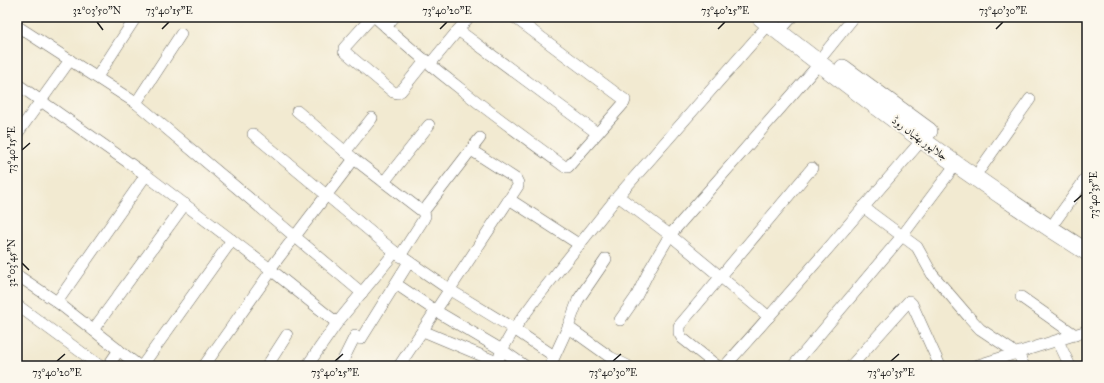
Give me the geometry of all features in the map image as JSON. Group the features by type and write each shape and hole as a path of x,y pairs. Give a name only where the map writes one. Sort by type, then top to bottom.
{"main road":[{"name":"جلالپور بھٹیاں روڈ","path":"776,20 821,59 922,140 1087,252"},
{"name":"جلالپور بھٹیاں روڈ","path":"821,59 1087,240"}],"street":[{"path":"97,77 136,17"},
{"path":"372,17 344,48 344,51 393,92 397,93 401,91 469,17"},
{"path":"375,17 428,62 506,124 565,167 568,167 624,104 625,100 514,17"},
{"path":"386,27 394,17"},
{"path":"620,320 636,297 670,235 821,59 854,17"},
{"path":"422,331 497,364 502,350 514,328 618,196 776,20"},
{"path":"18,28 136,103 362,293"},
{"path":"458,30 597,133"},
{"path":"136,103 181,34"},
{"path":"17,134 70,60"},
{"path":"17,84 185,204 270,269 337,323"},
{"path":"981,168 1030,99"},
{"path":"297,111 349,156 423,212 425,216 397,254 337,323 307,366"},
{"path":"204,366 269,274 270,269 326,195 372,118"},
{"path":"384,182 429,125"},
{"path":"253,134 397,254 450,290 514,328 552,361 568,327 578,300 606,259"},
{"path":"423,212 480,138"},
{"path":"724,366 769,317 922,140"},
{"path":"399,366 518,186 516,180 471,150"},
{"path":"793,366 902,236 956,164"},
{"path":"717,366 682,338 679,333 679,326 812,168"},
{"path":"57,302 146,175"},
{"path":"1056,220 1087,178"},
{"path":"618,196 670,235 769,317"},
{"path":"509,199 580,245"},
{"path":"94,330 185,204"},
{"path":"863,207 917,247 932,274 969,318 980,329 1017,354 1024,366"},
{"path":"17,275 57,302 137,365 232,240"},
{"path":"340,366 355,336 361,339 409,262"},
{"path":"396,284 436,311 502,350 525,366"},
{"path":"1021,297 1075,335"},
{"path":"851,366 909,301 912,304 940,366"},
{"path":"17,305 100,366"},
{"path":"568,327 610,357 628,366"},
{"path":"981,365 1087,331"},
{"path":"267,366 287,335"},
{"path":"1058,341 1070,366"},
{"path":"108,366 119,350"}]}
